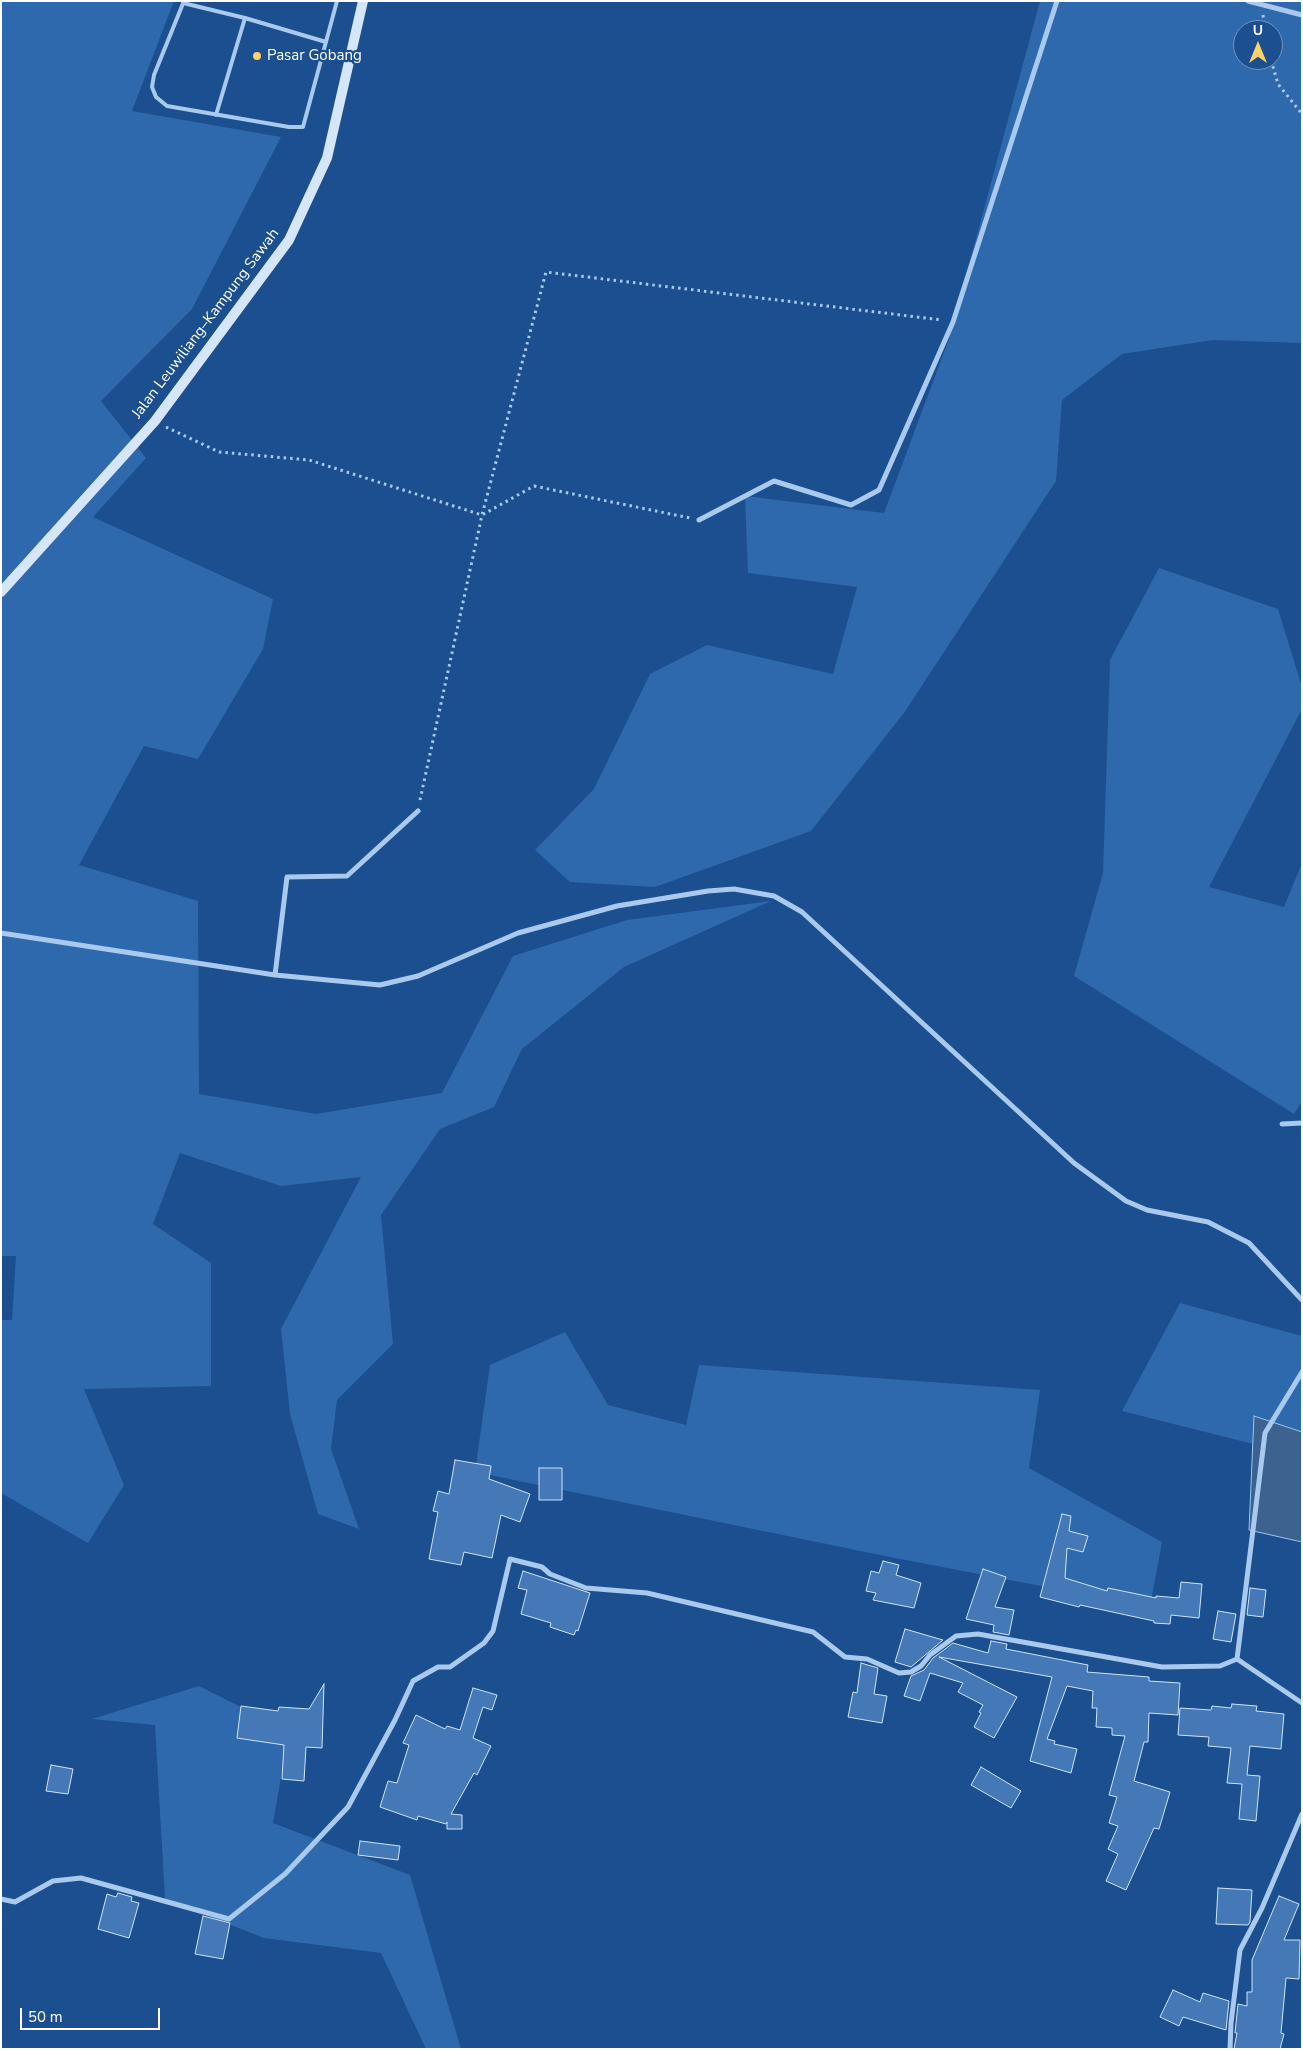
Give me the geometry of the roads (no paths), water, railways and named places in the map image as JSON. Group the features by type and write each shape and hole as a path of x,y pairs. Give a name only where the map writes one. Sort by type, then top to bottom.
{"main road":[{"name":"Jalan Leuwiliang–Kampung Sawah","path":"1,592 154,421 288,240 327,158 363,1"}],"street":[{"path":"700,520 774,481 851,505 879,490 953,322 1057,1"},
{"path":"1248,1 1302,15"},
{"path":"275,975 287,877 347,876 418,811"},
{"path":"1,933 275,975 380,985 418,976 518,933 617,906 708,891 734,889 774,896 802,912 1074,1163 1126,1202 1147,1210 1208,1222 1249,1243 1302,1300"},
{"path":"1282,1124 1302,1123"},
{"path":"1237,1659 1265,1433 1302,1372"},
{"path":"1,1899 15,1902 53,1882 82,1878 229,1919 285,1874 348,1807 395,1720 413,1681 438,1667 450,1667 484,1643 493,1631 510,1559 542,1567 550,1574 586,1588 648,1593 813,1632 845,1658 866,1659 899,1673 911,1672 921,1666 930,1655 956,1636 978,1634 1162,1667 1220,1666 1237,1659"},
{"path":"1237,1659 1302,1703"},
{"path":"1230,2049 1231,2023 1240,1950 1262,1908 1302,1814"}],"lane":[{"path":"326,42 183,2 154,75 152,87 156,97 167,106 289,127 303,127 326,42 337,1"},
{"path":"216,115 245,18"}],"place":[{"name":"Pasar Gobang","path":"257,56"}]}
